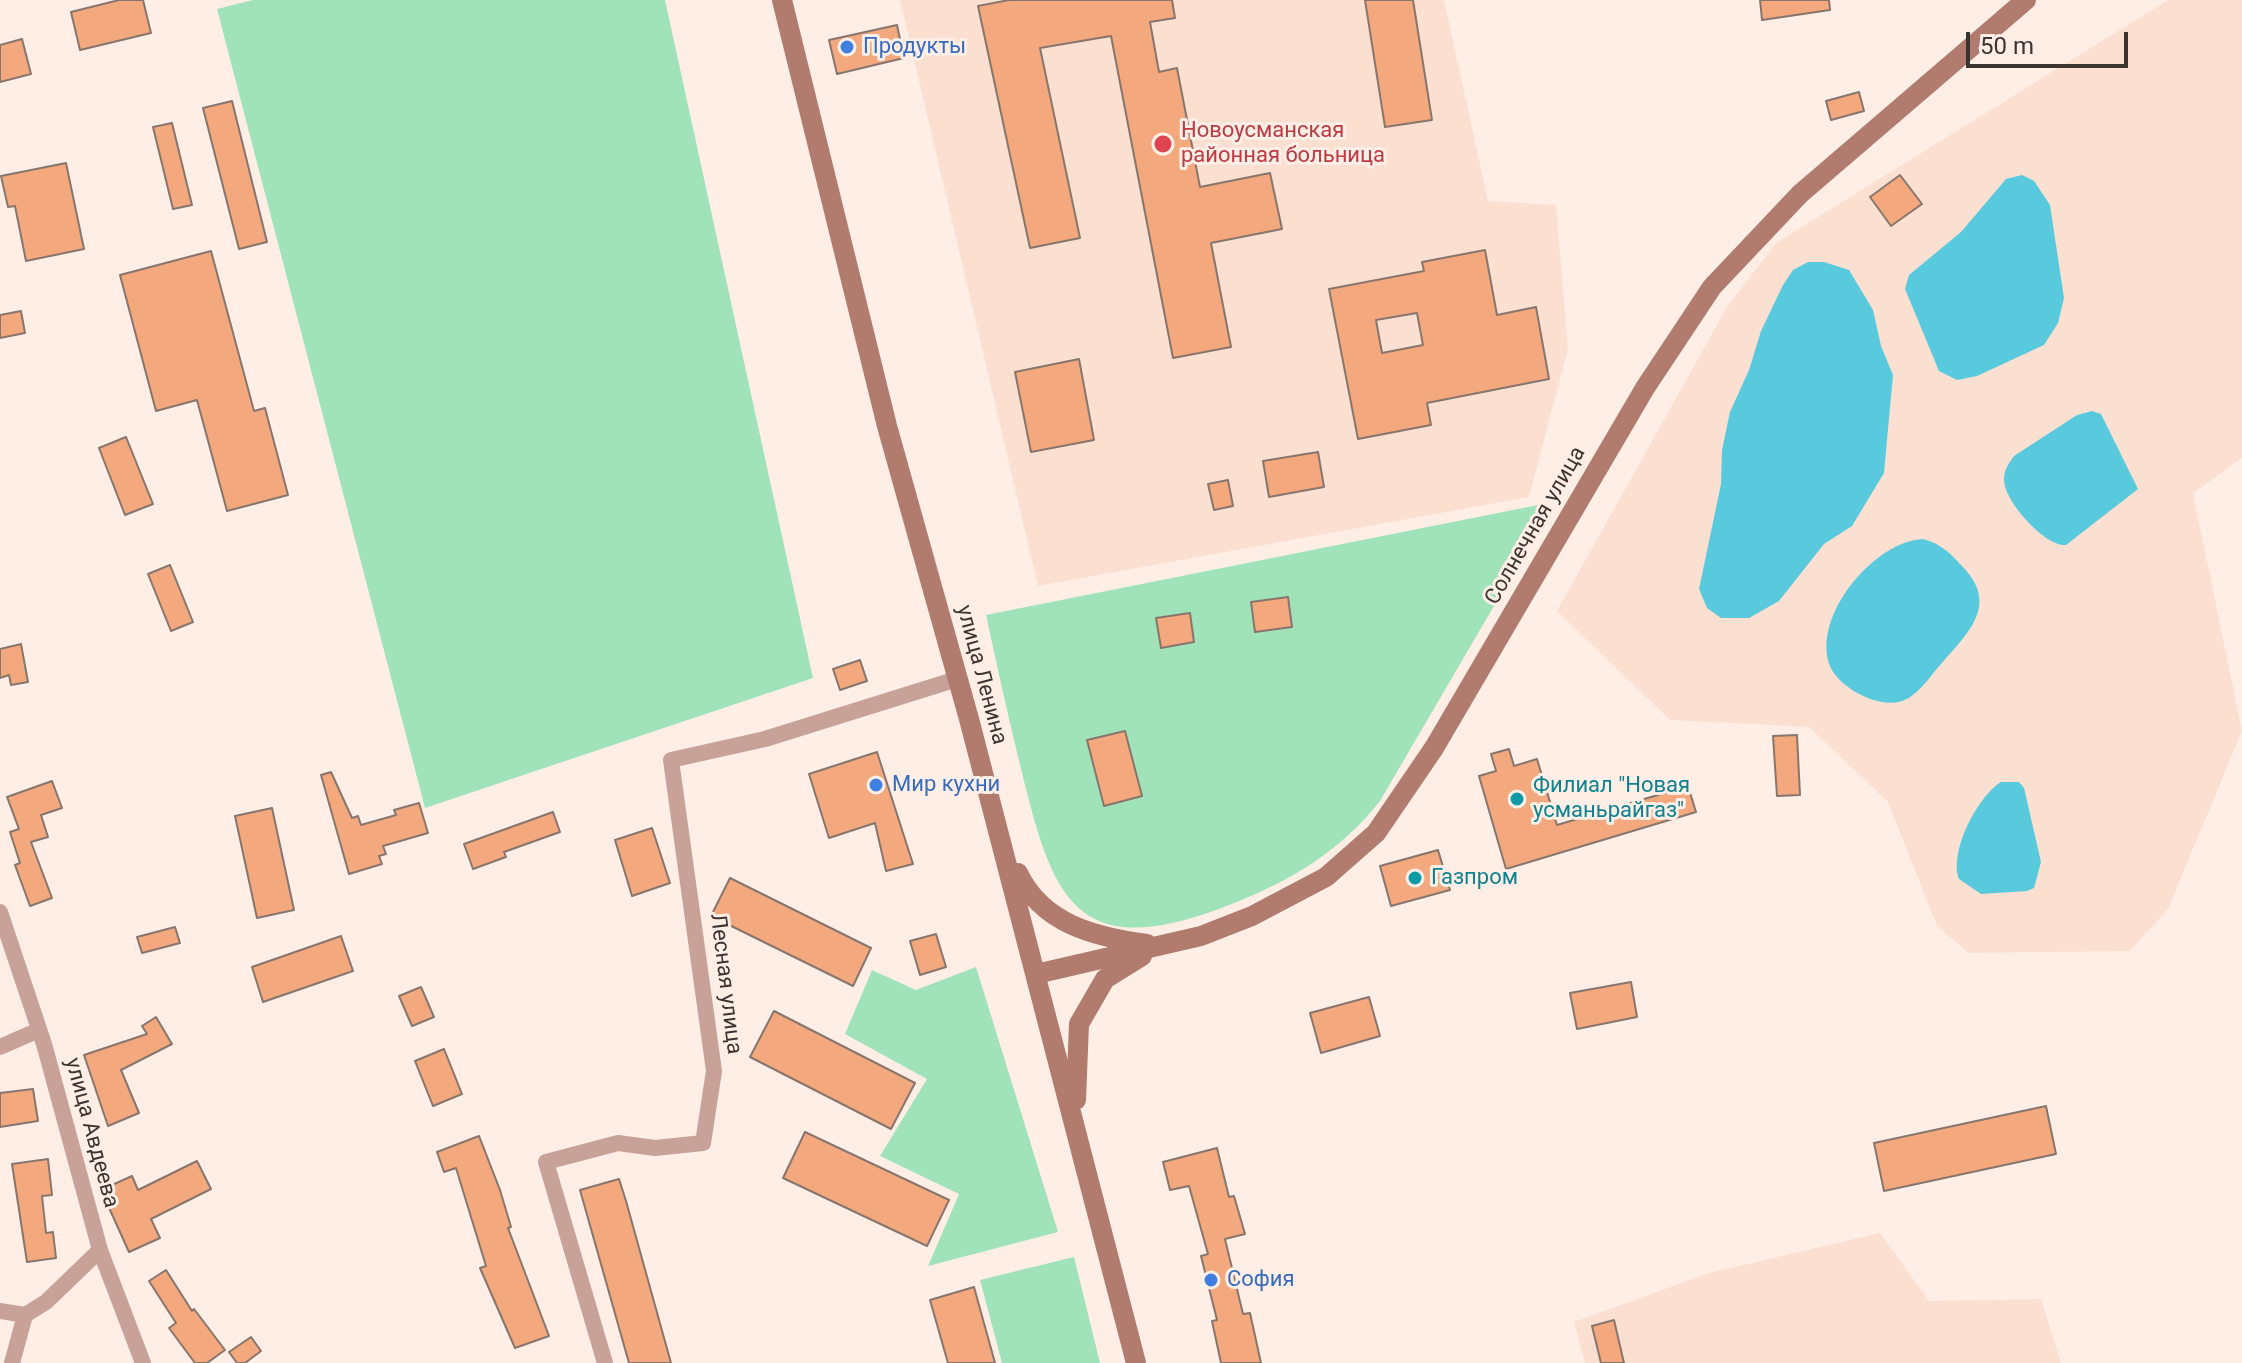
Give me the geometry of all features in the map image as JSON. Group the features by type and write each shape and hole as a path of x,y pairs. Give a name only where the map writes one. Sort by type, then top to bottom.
{"street":[{"name":"улица Ленина","path":"782,0 887,426 998,828 1136,1363"},
{"name":"Солнечная улица","path":"1036,974 1201,936 1286,899 1326,877 1376,833 1434,748 1645,388 1712,287 1800,194 2026,0"},
{"name":"Лесная улица","path":"605,1363 546,1162 618,1143 655,1148 703,1143 714,1071 671,760 765,739 957,679"},
{"path":"998,828 1028,895 1067,923 1099,937 1159,946"},
{"name":"улица Авдеева","path":"0,912 39,1030 100,1250 143,1363"},
{"path":"1075,1124 1079,1024 1105,979 1159,946"},
{"path":"0,1047 39,1030"},
{"path":"0,1311 25,1315 46,1302 100,1250"},
{"path":"12,1363 25,1315"}],"shaded area":[{"path":"900,0 1444,0 1488,201 1556,205 1568,349 1529,497 1038,586"},
{"path":"2168,0 2242,0 2242,458 2193,493 2242,731 2168,909 2130,951 1969,953 1937,926 1888,802 1809,727 1670,720 1557,611 1727,307 1776,243"},
{"path":"1880,1233 1929,1301 2041,1299 2061,1363 1585,1363 1574,1322 1709,1273"}],"green space":[{"path":"253,0 665,0 813,678 425,808 217,9"},
{"path":"1543,504 1515,570 1380,801 1345,838 1306,867 1263,891 1216,910 1170,923 1133,928 1103,923 1080,909 1062,888 1035,823 986,615"},
{"path":"976,967 1058,1232 928,1266 959,1194 880,1156 927,1079 845,1034 872,970 916,990"},
{"path":"1074,1257 1100,1363 1002,1363 980,1280"}],"water":[{"path":"2022,175 2034,181 2050,205 2064,298 2058,323 2044,345 1977,376 1957,380 1939,371 1905,289 1909,275 1961,232 2006,179"},
{"path":"1808,262 1824,262 1849,270 1873,310 1881,346 1893,375 1884,473 1852,526 1824,544 1779,601 1749,618 1721,618 1707,608 1699,589 1721,484 1722,450 1730,412 1749,370 1761,331 1783,285 1793,270"},
{"path":"2092,411 2101,414 2138,489 2066,545 2057,544 2037,531 2018,510 2006,488 2005,473 2014,456 2077,415"},
{"path":"1923,539 1949,553 1973,580 1979,605 1976,617 1962,640 1914,694 1893,703 1871,699 1842,682 1830,666 1827,647 1830,626 1838,605 1867,567 1904,543"},
{"path":"2001,782 2019,782 2024,788 2041,862 2034,888 1981,894 1959,879 1958,855 1975,812"}],"building":[{"path":"119,0 143,0 151,33 80,50 71,12"},
{"path":"1009,0 1172,0 1175,18 1150,22 1159,72 1177,68 1200,187 1270,173 1282,229 1211,243 1231,347 1173,358 1111,36 1040,48 1080,238 1030,248 978,6"},
{"path":"1365,0 1413,0 1432,120 1385,127"},
{"path":"1760,0 1829,0 1830,10 1762,20"},
{"path":"897,25 904,58 837,74 829,40"},
{"path":"22,39 31,74 0,82 0,45"},
{"path":"1859,92 1864,111 1831,120 1826,101"},
{"path":"232,101 267,242 239,249 203,108"},
{"path":"172,123 192,205 173,209 153,127"},
{"path":"66,163 84,249 26,261 15,206 8,207 1,176"},
{"path":"1900,175 1922,204 1891,226 1870,197"},
{"path":"1485,250 1497,315 1536,307 1549,379 1427,403 1431,425 1358,439 1329,289 1424,271 1422,262","holes":["1417,313 1423,345 1382,353 1376,320"]},
{"path":"211,251 254,411 265,408 288,495 227,511 197,400 156,411 120,275"},
{"path":"21,311 25,333 0,338 0,315"},
{"path":"1079,359 1094,440 1031,452 1015,372"},
{"path":"126,437 153,504 125,515 99,448"},
{"path":"1318,452 1324,487 1269,497 1263,461"},
{"path":"1228,480 1233,506 1214,510 1208,484"},
{"path":"170,565 193,622 171,631 148,574"},
{"path":"1288,597 1292,627 1255,632 1251,602"},
{"path":"1190,613 1194,642 1161,648 1156,618"},
{"path":"21,644 28,682 11,685 9,675 0,678 0,649"},
{"path":"860,660 867,681 840,690 833,669"},
{"path":"1125,731 1142,796 1104,806 1087,740"},
{"path":"1797,735 1800,795 1777,796 1773,736"},
{"name":"Филиал \"Новая усманьрайгаз\"","path":"1509,749 1514,766 1537,759 1557,825 1688,786 1696,812 1506,869 1479,776 1496,771 1491,754"},
{"path":"877,752 913,864 886,871 875,823 829,838 809,774"},
{"path":"331,772 352,818 358,816 361,825 396,815 394,810 419,803 428,833 383,846 386,854 379,856 382,864 349,874 321,775"},
{"path":"52,781 62,808 41,815 48,837 31,842 52,898 30,906 15,865 20,863 10,832 19,829 7,797"},
{"path":"272,808 294,910 257,918 235,816"},
{"path":"553,812 560,832 504,852 506,857 473,869 464,844"},
{"path":"652,828 670,883 632,896 615,840"},
{"name":"Газпром","path":"1438,850 1450,890 1391,906 1380,866"},
{"path":"730,878 871,948 853,986 711,916"},
{"path":"175,927 180,943 142,953 137,937"},
{"path":"936,934 946,967 920,975 910,941"},
{"path":"341,936 353,971 263,1002 252,967"},
{"path":"1631,982 1637,1017 1577,1029 1570,993"},
{"path":"421,987 434,1017 412,1026 399,996"},
{"path":"1369,997 1380,1036 1321,1053 1310,1013"},
{"path":"774,1011 915,1083 891,1129 750,1057"},
{"path":"156,1017 172,1044 121,1070 139,1113 108,1126 84,1055 147,1034 142,1026"},
{"path":"444,1049 462,1094 433,1106 415,1061"},
{"path":"33,1089 38,1121 0,1127 0,1093"},
{"path":"2046,1106 2056,1154 1884,1191 1874,1143"},
{"path":"805,1132 949,1200 927,1246 783,1178"},
{"path":"479,1136 500,1190 511,1227 508,1228 549,1336 515,1348 480,1268 486,1266 456,1168 444,1172 437,1152"},
{"path":"1217,1148 1229,1197 1234,1196 1245,1234 1225,1239 1243,1314 1250,1313 1261,1363 1221,1363 1212,1321 1217,1320 1201,1256 1208,1254 1189,1186 1170,1190 1163,1162"},
{"path":"48,1159 52,1195 42,1196 46,1233 53,1232 56,1258 27,1262 12,1164"},
{"path":"197,1161 211,1189 151,1219 160,1238 129,1252 101,1190 132,1176 138,1190"},
{"path":"619,1179 671,1363 629,1363 580,1190"},
{"path":"166,1270 192,1311 194,1309 225,1350 207,1363 195,1363 169,1328 176,1323 149,1281"},
{"path":"974,1287 995,1363 948,1363 930,1300"},
{"path":"1614,1320 1624,1363 1601,1363 1592,1326"},
{"path":"251,1337 261,1351 245,1363 237,1363 229,1352"}],"place":[{"name":"Продукты","path":"847,47"},
{"name":"Новоусманская районная больница","path":"1163,144"},
{"name":"Мир кухни","path":"876,785"},
{"name":"Филиал \"Новая усманьрайгаз\"","path":"1517,799"},
{"name":"Газпром","path":"1415,878"},
{"name":"София","path":"1211,1280"}]}
